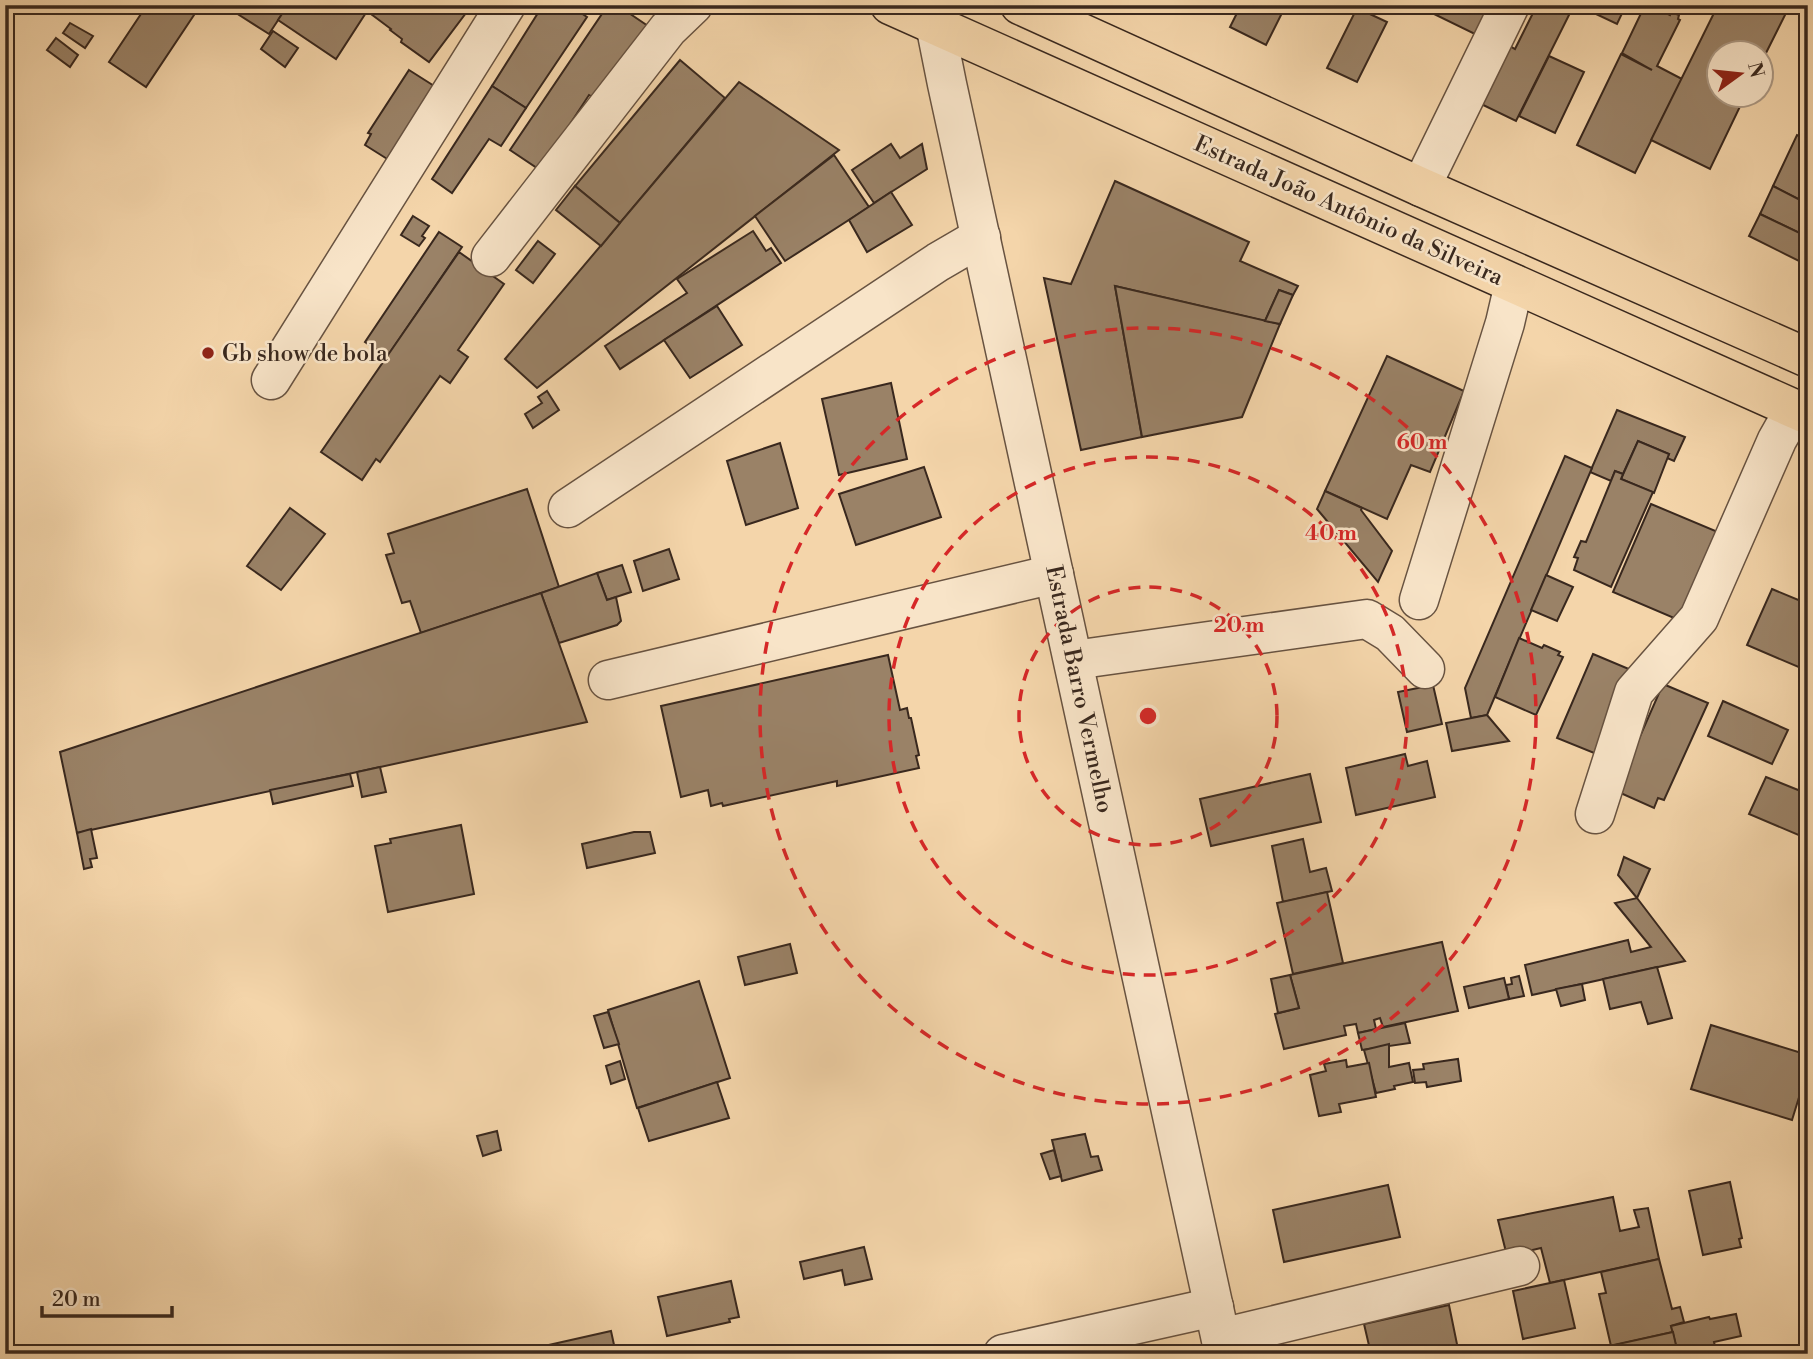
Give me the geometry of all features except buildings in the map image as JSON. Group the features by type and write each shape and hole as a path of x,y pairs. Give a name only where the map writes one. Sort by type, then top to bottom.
{"main road":[{"name":"Estrada João Antônio da Silveira","path":"890,5 939,15 1514,284 1801,413"},
{"path":"1020,5 1421,187 1808,358"}],"street":[{"path":"271,380 506,5"},
{"path":"491,257 668,29 693,5"},
{"path":"1421,187 1510,5"},
{"name":"Estrada Barro Vermelho","path":"939,15 981,237 1219,1333"},
{"path":"568,508 938,262 981,237"},
{"path":"1419,600 1505,323 1514,284"},
{"path":"1595,814 1634,692 1699,618 1773,449 1801,413"},
{"path":"608,680 1055,574"},
{"path":"1074,660 1367,618 1390,633 1425,669"},
{"path":"1003,1354 1219,1333 1520,1266"}],"place":[{"name":"Gb show de bola","path":"208,353"}]}
